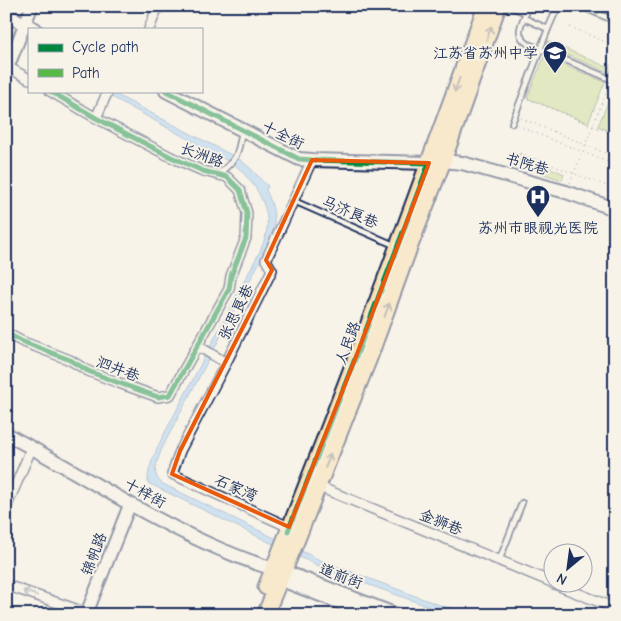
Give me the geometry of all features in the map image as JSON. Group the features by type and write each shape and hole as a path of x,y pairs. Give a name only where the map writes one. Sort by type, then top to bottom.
{"main road":[{"name":"人民路","path":"291,532 318,486 370,356 409,248 486,6"},
{"name":"人民路","path":"265,615 291,532 398,246 436,162 498,6"},
{"path":"6,15 30,27"},
{"name":"十全街","path":"168,92 294,157 312,160 436,162"},
{"name":"书院巷","path":"436,162 462,163 566,192 615,209"},
{"name":"十梓街","path":"6,434 39,451 128,507"},
{"name":"十梓街","path":"6,442 128,507 207,543 279,568"},
{"name":"人民路","path":"254,615 279,568"},
{"name":"道前街","path":"279,568 372,615"},
{"name":"道前街","path":"279,568 397,615"}],"street":[{"path":"30,27 32,6"},
{"path":"149,28 158,6"},
{"path":"28,29 18,40 8,66 28,78"},
{"name":"长洲路","path":"52,92 96,118 171,157 203,171 227,178 240,190 247,212 246,238 231,276 229,289 201,348"},
{"path":"96,118 106,95"},
{"name":"张思良巷","path":"172,474 180,451 272,270 266,260 312,160"},
{"name":"泗井巷","path":"6,334 70,360 88,371 158,397 170,395 201,348"},
{"path":"201,348 226,363"},
{"path":"6,508 29,454"},
{"name":"石家湾","path":"172,474 291,532"},
{"name":"金狮巷","path":"318,486 544,579"},
{"name":"锦帆路","path":"86,614 128,507"},
{"path":"6,584 86,614"},
{"name":"金狮巷","path":"581,594 615,608"}],"lane":[{"path":"509,6 548,29"},
{"path":"529,6 520,32 522,40 541,50 613,80 615,70"},
{"path":"541,6 556,12"},
{"path":"512,123 558,6"},
{"path":"580,6 615,21"},
{"path":"217,175 238,155 243,129"},
{"name":"马济良巷","path":"292,201 398,246"},
{"path":"498,561 522,503"}],"path":[{"path":"570,27 615,46"},
{"path":"566,192 584,144 613,80"},
{"path":"523,97 615,135"},
{"path":"515,116 615,157"},
{"path":"512,123 615,165"},
{"path":"520,153 615,189"}],"highlighted area":[{"path":"312,160 429,163 357,354 289,527 172,474 180,451 272,270 266,260"}],"green space":[{"path":"548,41 609,68 615,57 615,61 610,73 546,46"},
{"path":"544,57 605,82 588,123 527,98"},
{"path":"615,86 615,134 598,126"},
{"path":"518,154 564,174 562,180 541,173 516,159"}],"water":[{"path":"103,92 111,92 239,159 268,186 266,190 274,216 274,229 270,242 162,448 157,462 156,476 163,484 320,560 442,606 480,615 452,615 342,575 312,563 148,483 150,468 159,444 260,251 266,235 267,220 263,202 248,178 235,165"}],"marked path":[{"path":"597,14 600,6"}],"cycle path":[{"path":"6,333 21,341 70,360 88,371 119,383 158,397 170,395 229,289 231,276 246,238 247,213 240,190 227,177 203,171 171,157 96,118 52,92"},
{"path":"168,92 299,159 429,163 288,531"}],"place":[{"name":"江苏省苏州中学","path":"555,74"},
{"name":"苏州市眼视光医院","path":"538,218"}]}
